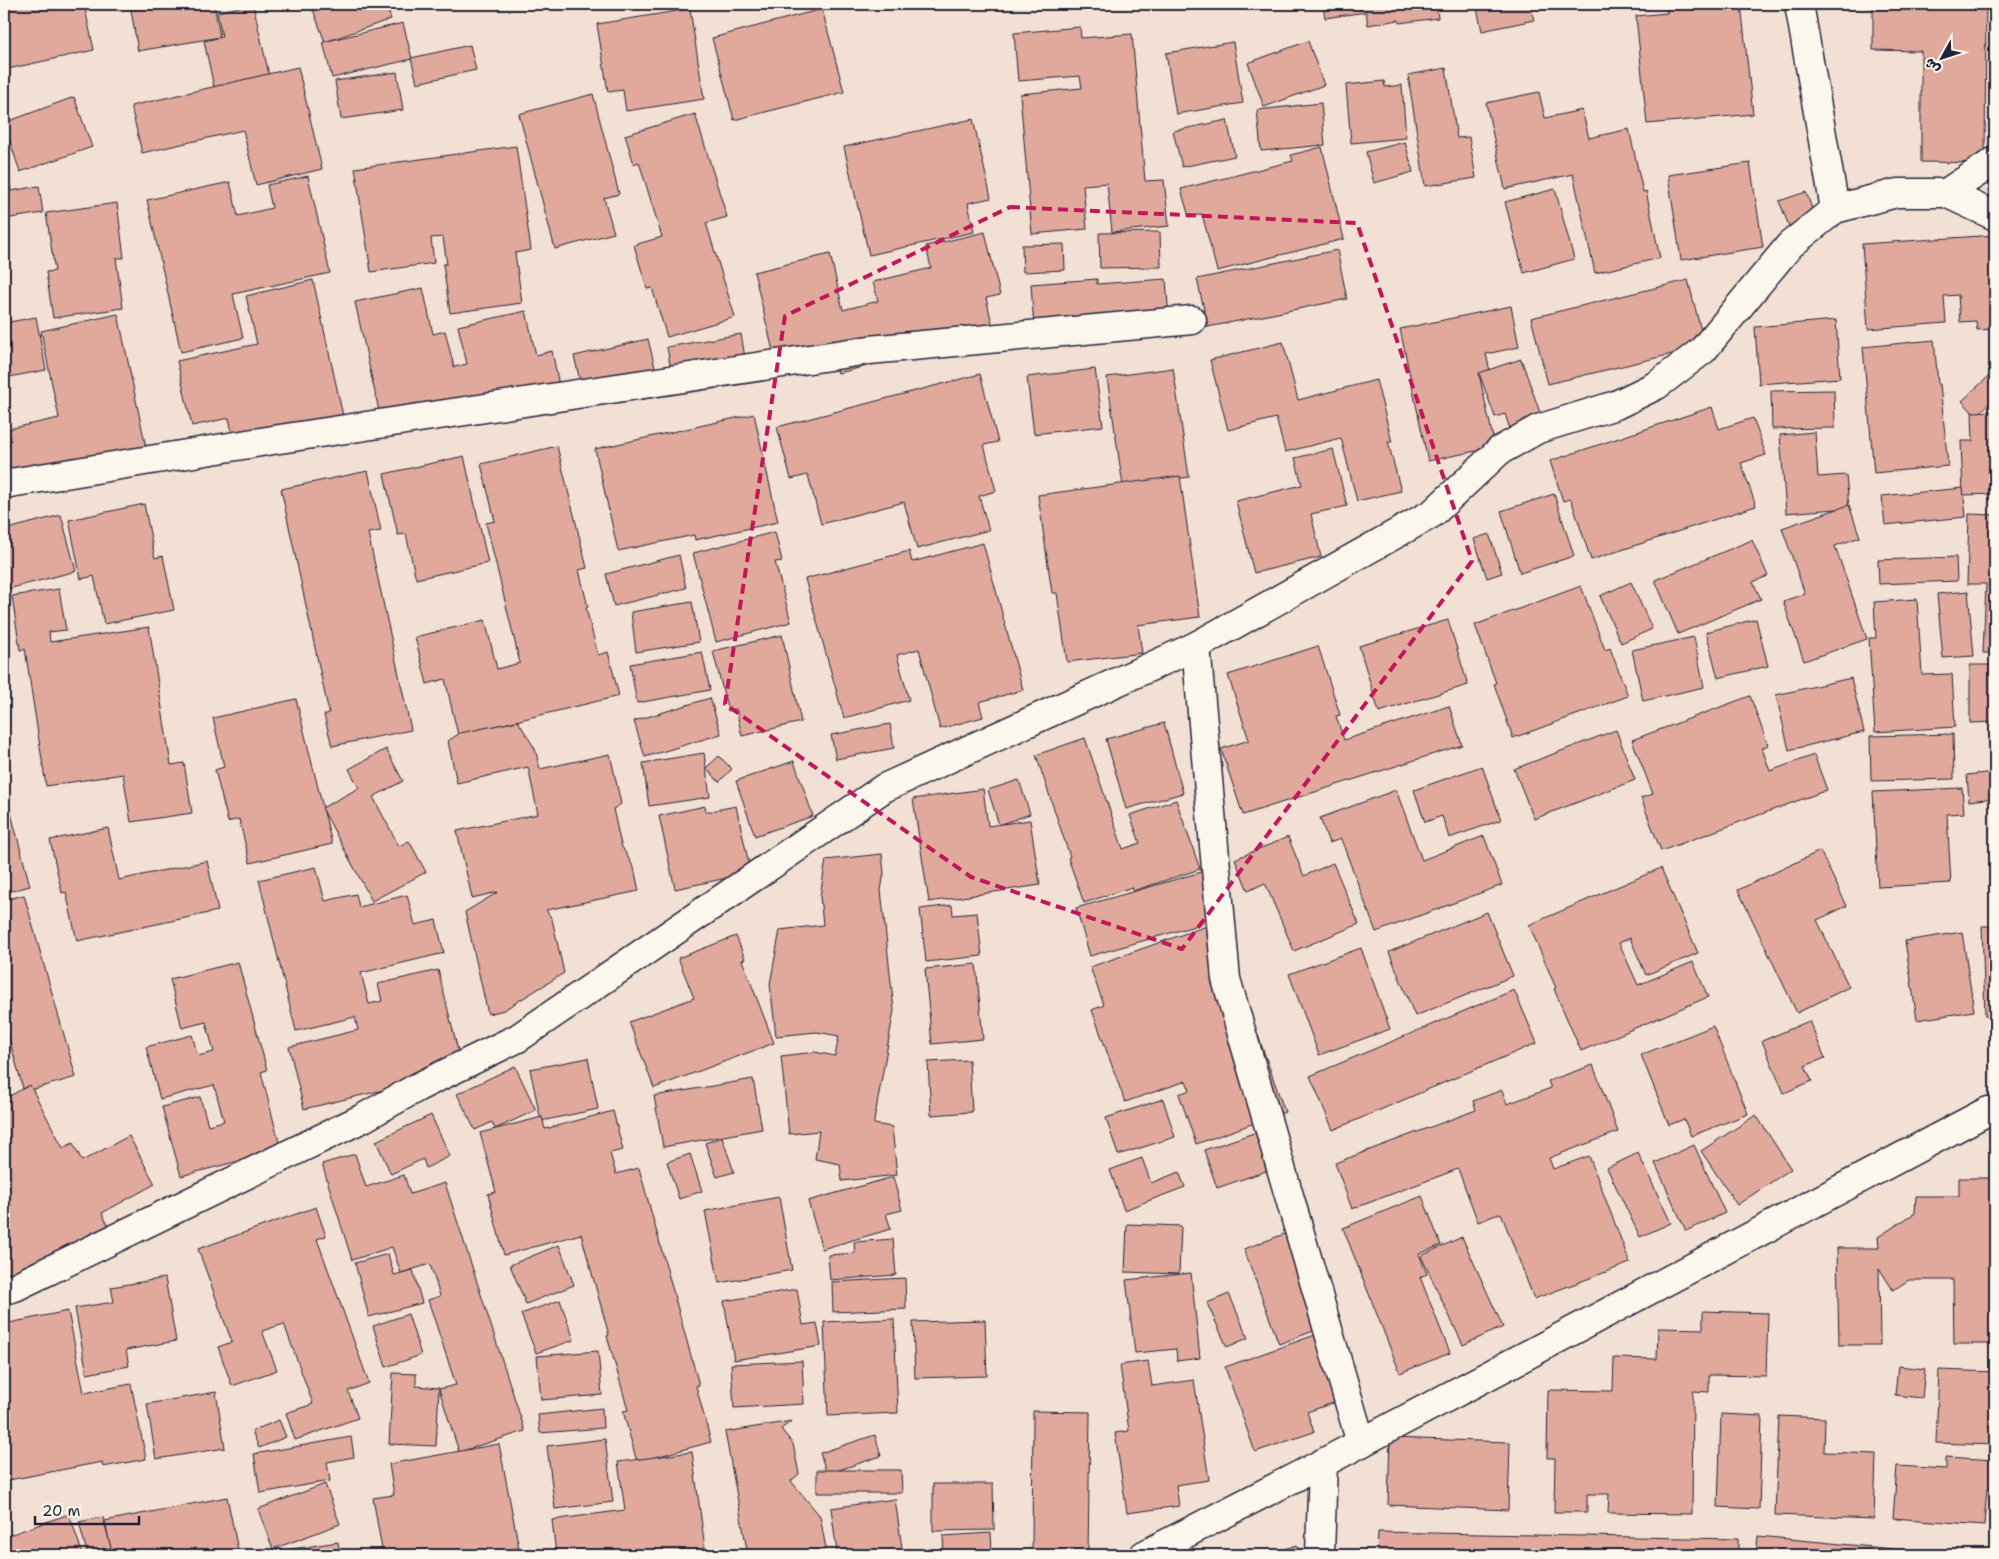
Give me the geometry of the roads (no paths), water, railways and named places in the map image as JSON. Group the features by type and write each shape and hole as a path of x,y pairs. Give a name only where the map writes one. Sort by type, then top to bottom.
{"street":[{"path":"1799,4 1835,209"},
{"path":"1946,193 1995,161"},
{"path":"4,1290 15,1287 363,1118 436,1078 518,1038 884,788 1196,646 1433,513 1499,451 1538,429 1616,404 1657,385 1703,350 1790,245 1835,209 1897,193 1946,193 1995,216"},
{"path":"4,484 273,440 869,350 1192,320"},
{"path":"1196,646 1226,979 1361,1442"},
{"path":"1144,1555 1323,1463 1696,1264 1995,1109"},
{"path":"1320,1555 1323,1463"}]}
